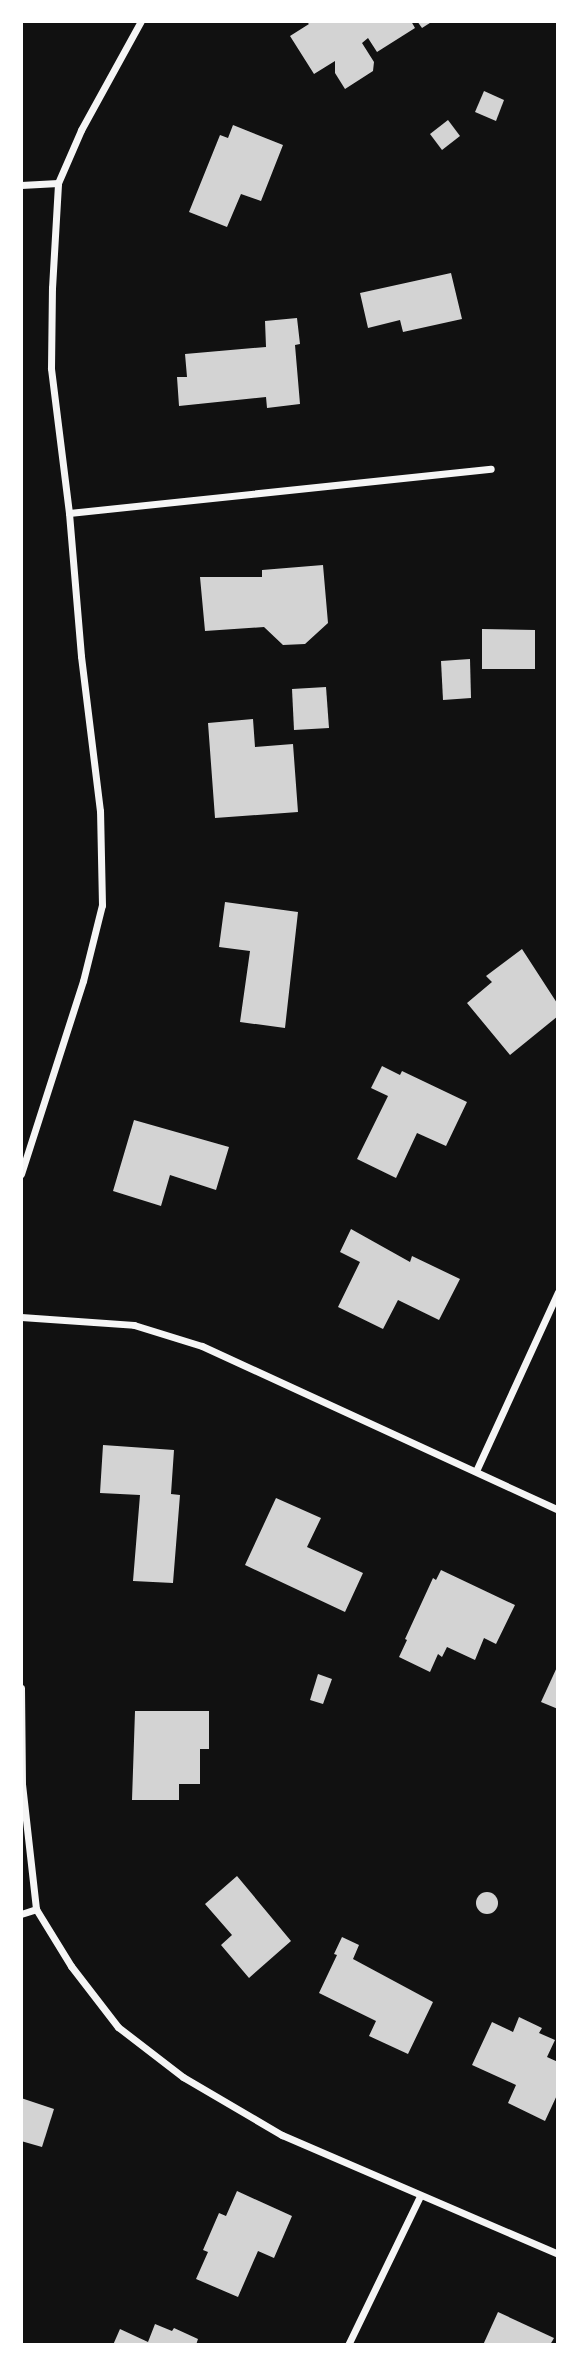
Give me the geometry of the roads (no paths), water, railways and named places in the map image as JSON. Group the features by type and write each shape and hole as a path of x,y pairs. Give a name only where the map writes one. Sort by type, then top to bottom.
{"street":[{"path":"21,1174 83,981 102,905 100,811 51,368 58,183 81,130 141,21"},
{"path":"21,185 58,183"},
{"path":"69,513 491,469"},
{"path":"476,1471 558,1292"},
{"path":"21,1317 134,1325 202,1346 558,1510"},
{"path":"21,1688 22,1784 36,1909 71,1966 118,2027 183,2077 282,2135 558,2254"},
{"path":"21,1914 36,1909"},
{"path":"348,2345 420,2196"}]}
